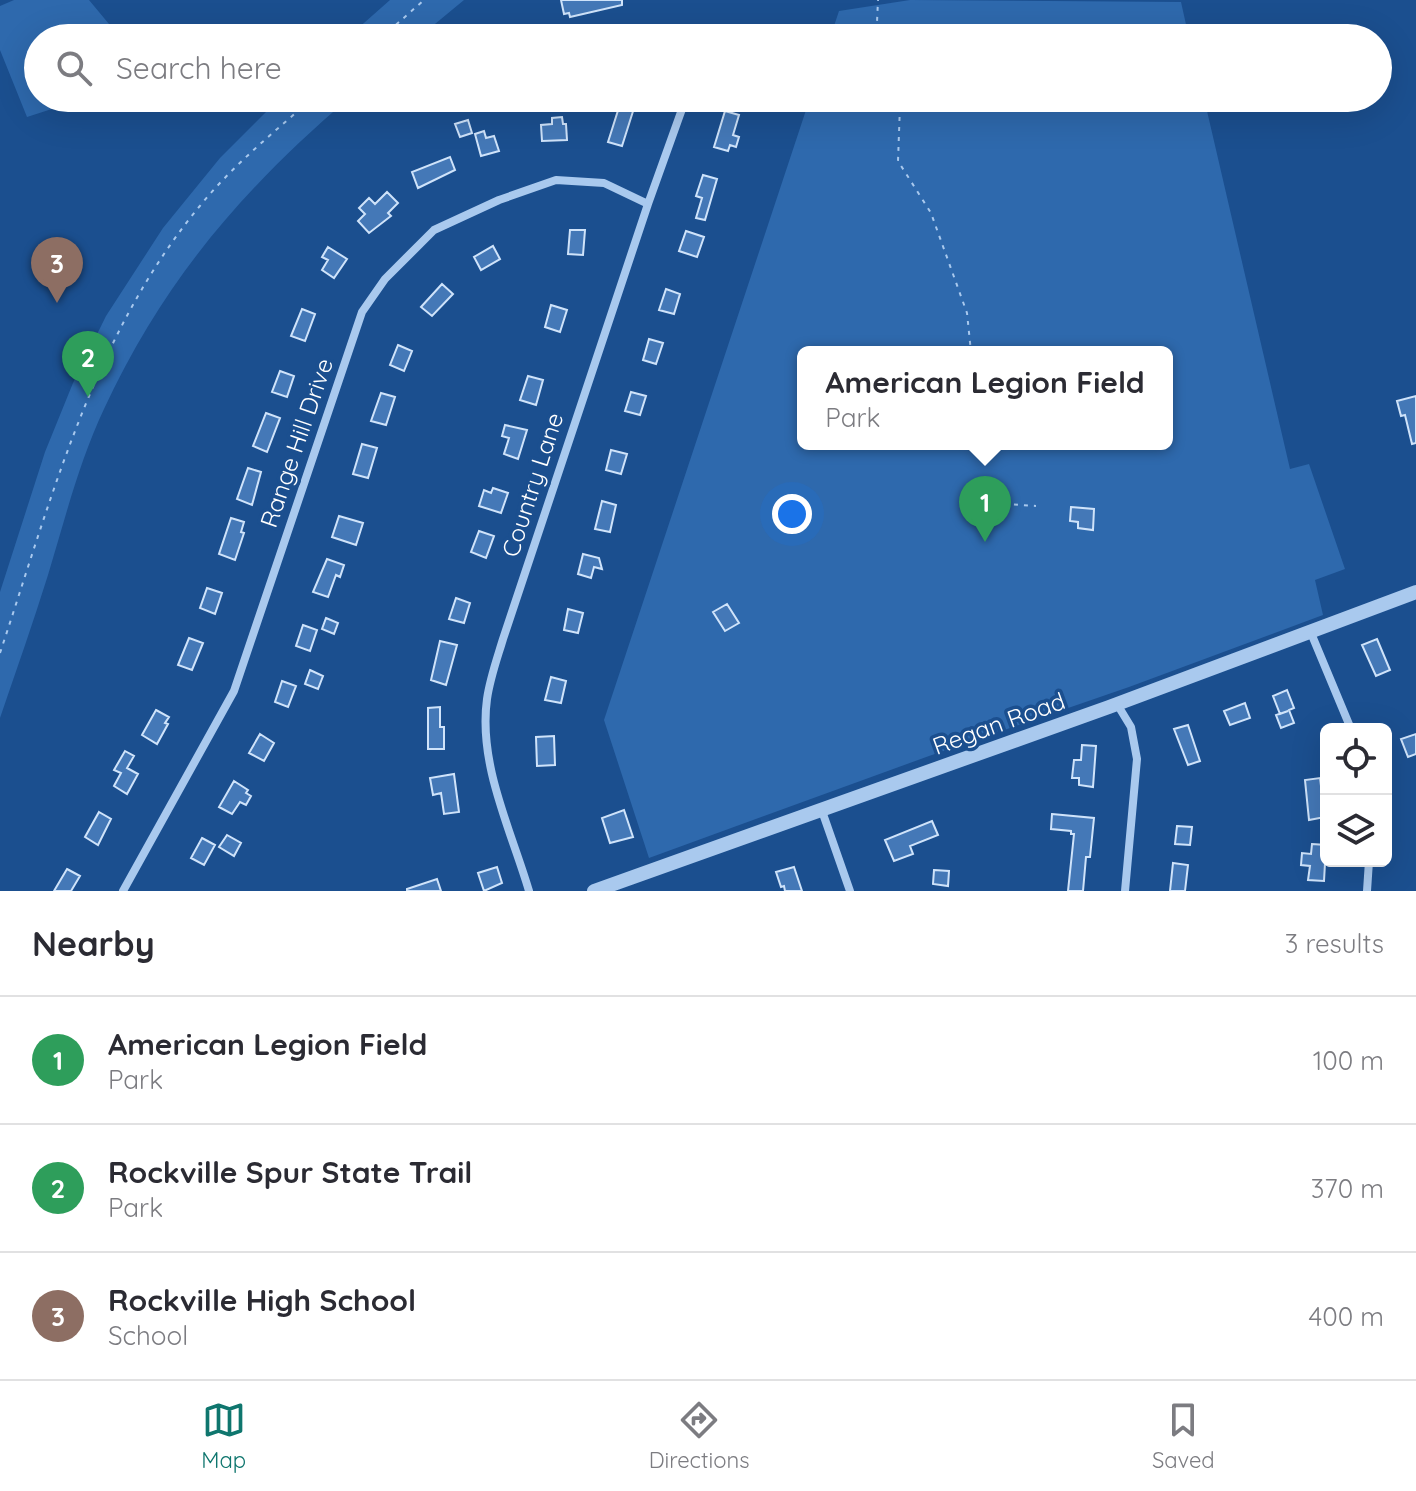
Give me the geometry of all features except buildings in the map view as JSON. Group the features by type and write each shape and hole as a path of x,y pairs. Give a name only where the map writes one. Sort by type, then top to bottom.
{"street":[{"name":"Country Lane","path":"529,891 498,795 488,752 487,700 492,675 681,112"},
{"name":"Range Hill Drive","path":"123,891 234,691 362,312 385,279 434,230 499,200 556,180 604,183 648,204"},
{"name":"Regan Road","path":"603,890 1416,592"},
{"path":"1311,633 1348,723"},
{"path":"1117,704 1131,727 1137,759 1125,891"},
{"path":"822,811 850,891"},
{"path":"1367,891 1369,867"}],"path":[{"path":"397,24 424,0"},
{"path":"876,24 878,0"},
{"path":"0,653 93,386 121,326 159,262 199,206 257,147 297,112"},
{"path":"900,112 898,161 931,213 967,313 970,346"},
{"path":"994,503 1036,506"}],"shaded area":[{"path":"14,0 89,0 109,24 24,24 24,110 0,50 0,6"},
{"path":"390,0 464,0 435,24 363,24"},
{"path":"910,0 1181,2 1186,24 835,24 839,11"},
{"path":"25,112 43,112 27,117"},
{"path":"266,112 333,112 274,167 209,240 180,278 127,362 87,449 0,718 0,592 45,452 73,383 106,316 163,228 220,158"},
{"path":"805,112 1207,112 1290,469 1309,464 1345,569 1315,580 1323,615 649,858 604,720"}],"place":[{"name":"Rockville High School","path":"57,303"},
{"name":"Rockville Spur State Trail","path":"88,397"},
{"name":"American Legion Field","path":"985,542"}]}
